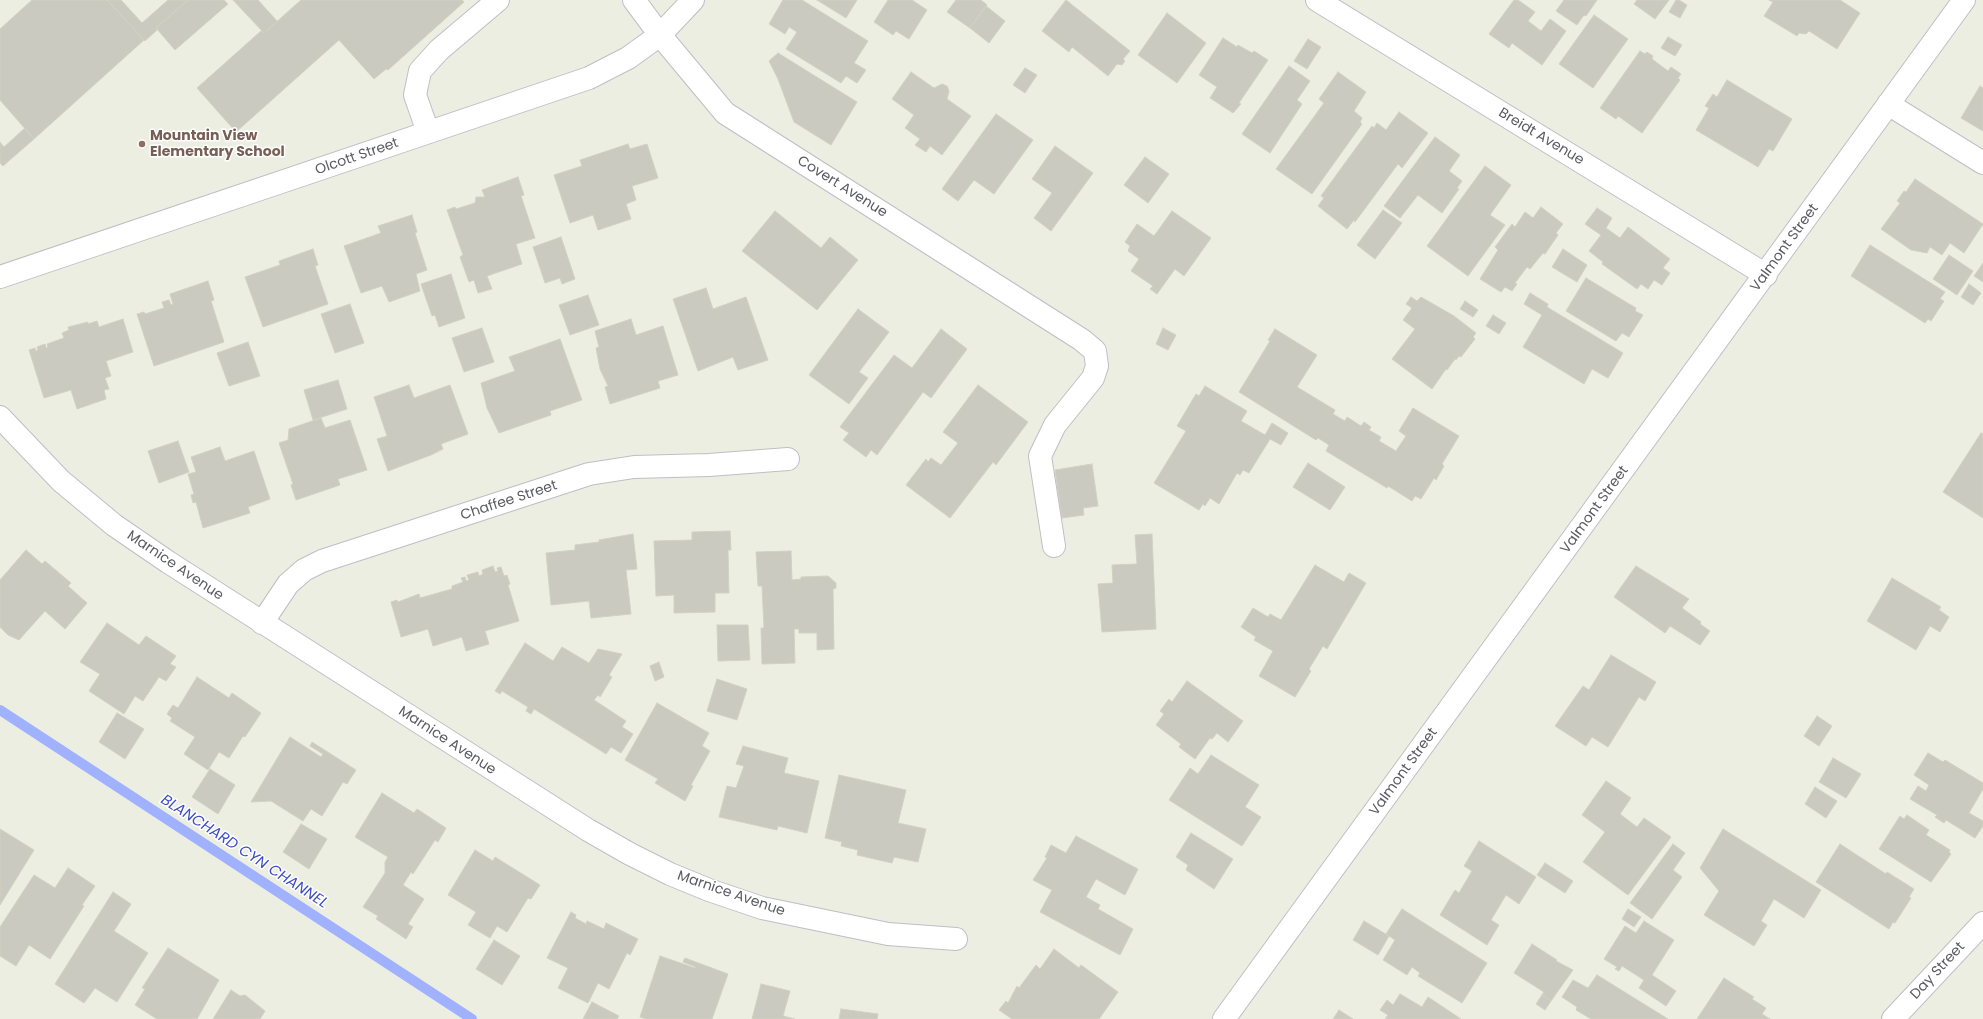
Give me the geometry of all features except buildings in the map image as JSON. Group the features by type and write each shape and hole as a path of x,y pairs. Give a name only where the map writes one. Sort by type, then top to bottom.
{"street":[{"path":"428,132 415,95 420,71 439,50 498,0"},
{"name":"Covert Avenue","path":"634,0 725,113 1082,340 1095,351 1097,366 1093,378 1055,424 1040,456 1054,546"},
{"name":"Olcott Street","path":"0,277 589,78 628,58 660,34 693,0"},
{"name":"Breidt Avenue","path":"1317,0 1766,275"},
{"name":"Valmont Street","path":"1224,1019 1766,275 1964,0"},
{"path":"1888,104 1983,163"},
{"name":"Marnice Avenue","path":"0,417 61,481 114,524 168,562 588,830 670,874 762,908 888,934 956,939"},
{"name":"Chaffee Street","path":"262,623 288,584 304,570 322,561 589,474 634,467 709,466 788,459"},
{"name":"Day Street","path":"1893,1019 1983,922"}],"waterway":[{"name":"BLANCHARD CYN CHANNEL","path":"0,710 472,1019"}],"place":[{"name":"Mountain View Elementary School","path":"142,144"}]}
